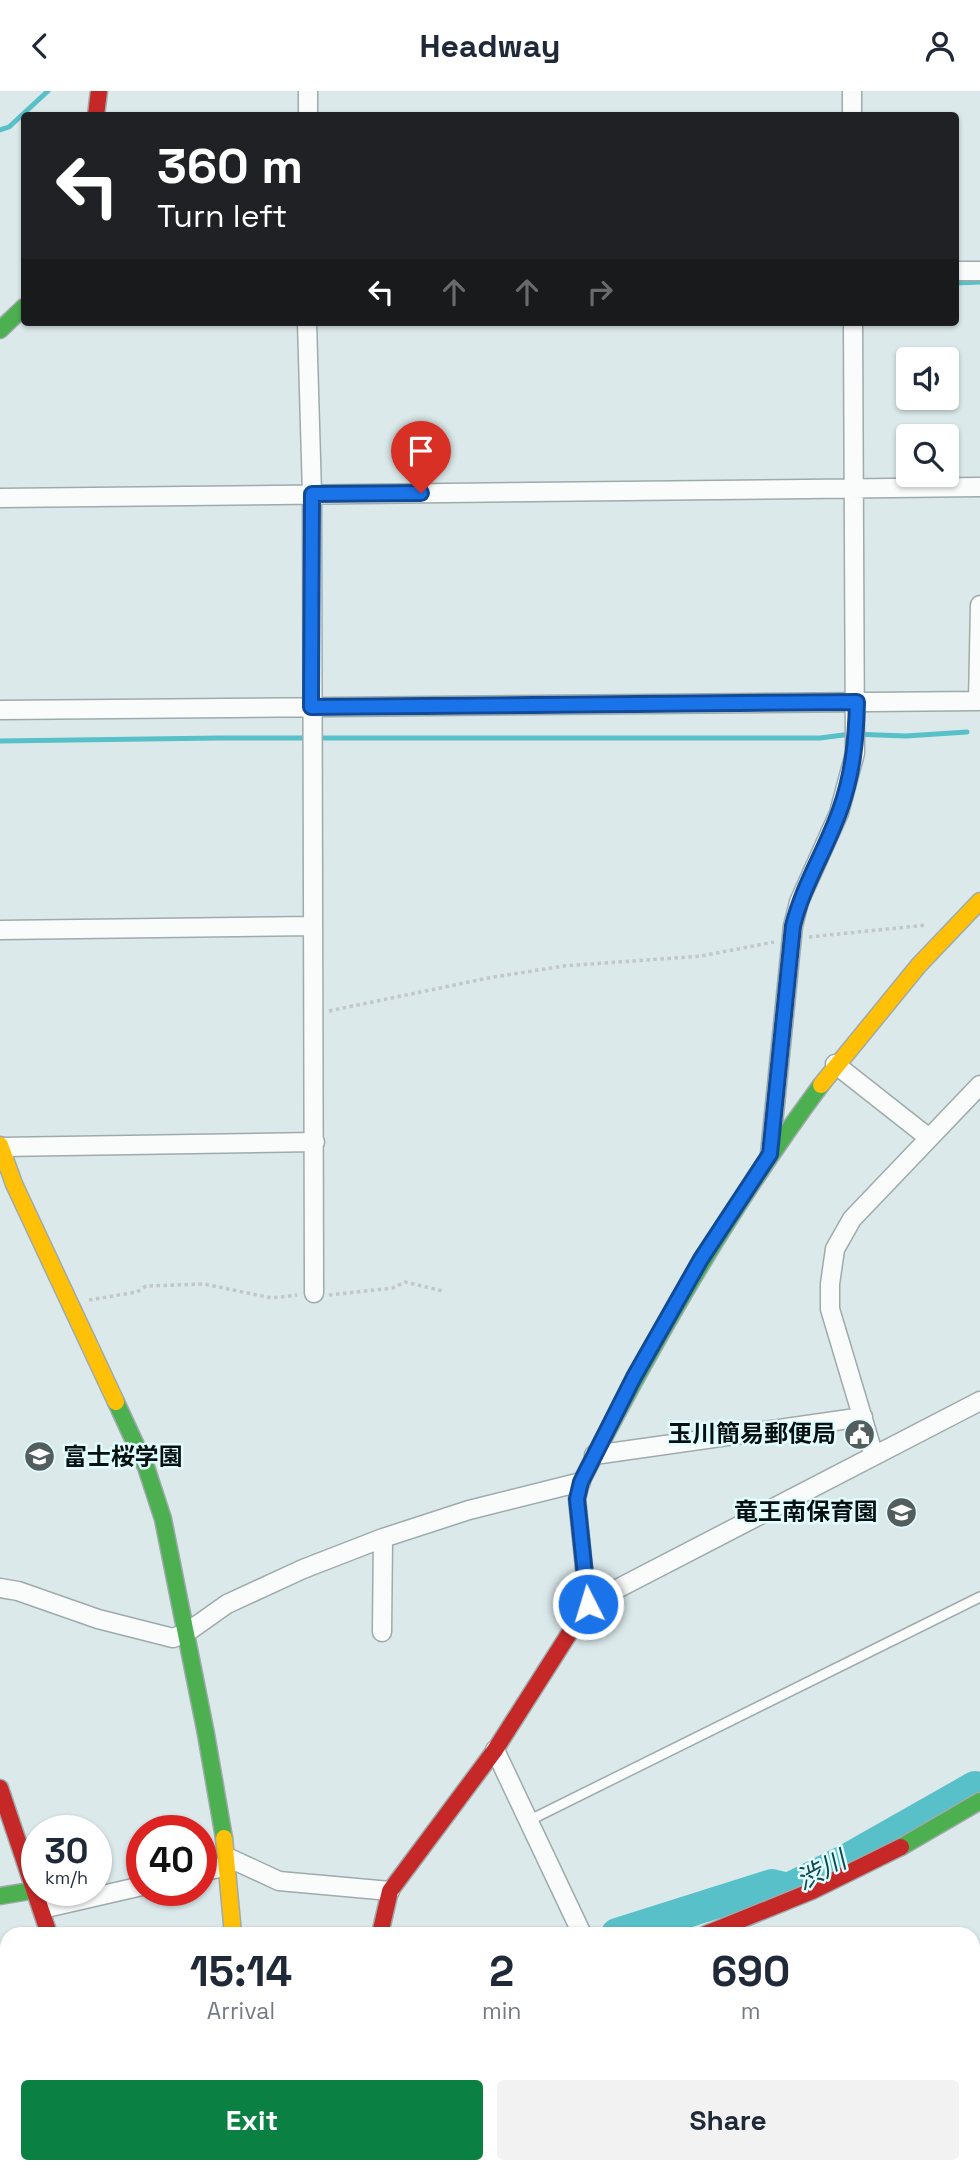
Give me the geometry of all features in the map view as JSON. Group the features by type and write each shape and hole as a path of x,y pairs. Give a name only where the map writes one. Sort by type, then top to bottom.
{"street":[{"path":"96,112 99,91"},
{"path":"308,91 308,112"},
{"path":"852,91 852,112"},
{"path":"959,271 980,271"},
{"path":"0,330 21,310"},
{"path":"307,326 312,494 314,1293"},
{"path":"770,1154 792,938 799,902 839,813 855,753 857,702 853,326"},
{"path":"0,498 980,487"},
{"path":"0,710 979,702 980,605"},
{"path":"588,1604 577,1499 581,1482 634,1377 701,1259 770,1154 835,1064 950,928 980,901"},
{"path":"0,930 312,926"},
{"path":"835,1064 929,1139"},
{"path":"874,1456 830,1310 830,1284 835,1249 852,1219 980,1086"},
{"path":"233,1927 228,1862 206,1734 163,1519 146,1467 69,1303 7,1189 0,1146 315,1142"},
{"path":"382,1927 390,1891 495,1750 588,1604 980,1401"},
{"path":"594,1455 863,1417"},
{"path":"0,1588 18,1591 98,1619 173,1638 186,1633 227,1604 303,1569 383,1538 468,1510 581,1482"},
{"path":"382,1632 383,1538"},
{"path":"495,1750 579,1927"},
{"path":"0,1788 21,1848"},
{"path":"726,1927 816,1891 896,1850 980,1801"},
{"path":"217,1866 228,1862 279,1881 390,1891"},
{"path":"42,1909 126,1890"},
{"path":"0,1896 21,1892"},
{"path":"41,1906 47,1927"}],"lane":[{"path":"530,1821 980,1597"}],"path":[{"path":"313,1015 488,978 564,966 701,956 792,938 938,923 950,928"},
{"path":"69,1303 137,1292 146,1286 158,1285 204,1284 272,1298 314,1293 328,1296 393,1287 405,1282 443,1291"}],"waterway":[{"path":"25,112 48,91"},
{"path":"0,130 9,127 21,116"},
{"path":"959,283 980,282"},
{"path":"0,741 220,738 820,738 851,734 906,736 967,732"},
{"name":"渋川","path":"639,1927 772,1885 788,1889 850,1858 975,1787"}],"traffic: fast":[{"path":"0,330 21,310"},
{"path":"584,1568 577,1499 581,1482 635,1379 723,1229 821,1085"},
{"path":"116,1402 146,1467 163,1519 224,1838"},
{"path":"901,1847 980,1801"},
{"path":"0,1896 21,1892"}],"traffic: slow":[{"path":"821,1085 919,965 980,901"},
{"path":"0,1145 14,1184 116,1402"},
{"path":"224,1838 232,1927"}],"traffic: jam":[{"path":"96,112 99,91"},
{"path":"382,1927 390,1891 495,1750 588,1604 584,1568"},
{"path":"0,1788 47,1927"},
{"path":"723,1927 812,1891 901,1847"}],"place":[{"name":"玉川簡易郵便局","path":"859,1434"},
{"name":"富士桜学園","path":"40,1457"},
{"name":"竜王南保育園","path":"901,1512"}],"route":[{"path":"421,493 312,494 311,707 857,702 855,753 848,786 839,813 799,902 793,926 770,1154 701,1259 634,1377 581,1482 577,1499 588,1604"}]}
